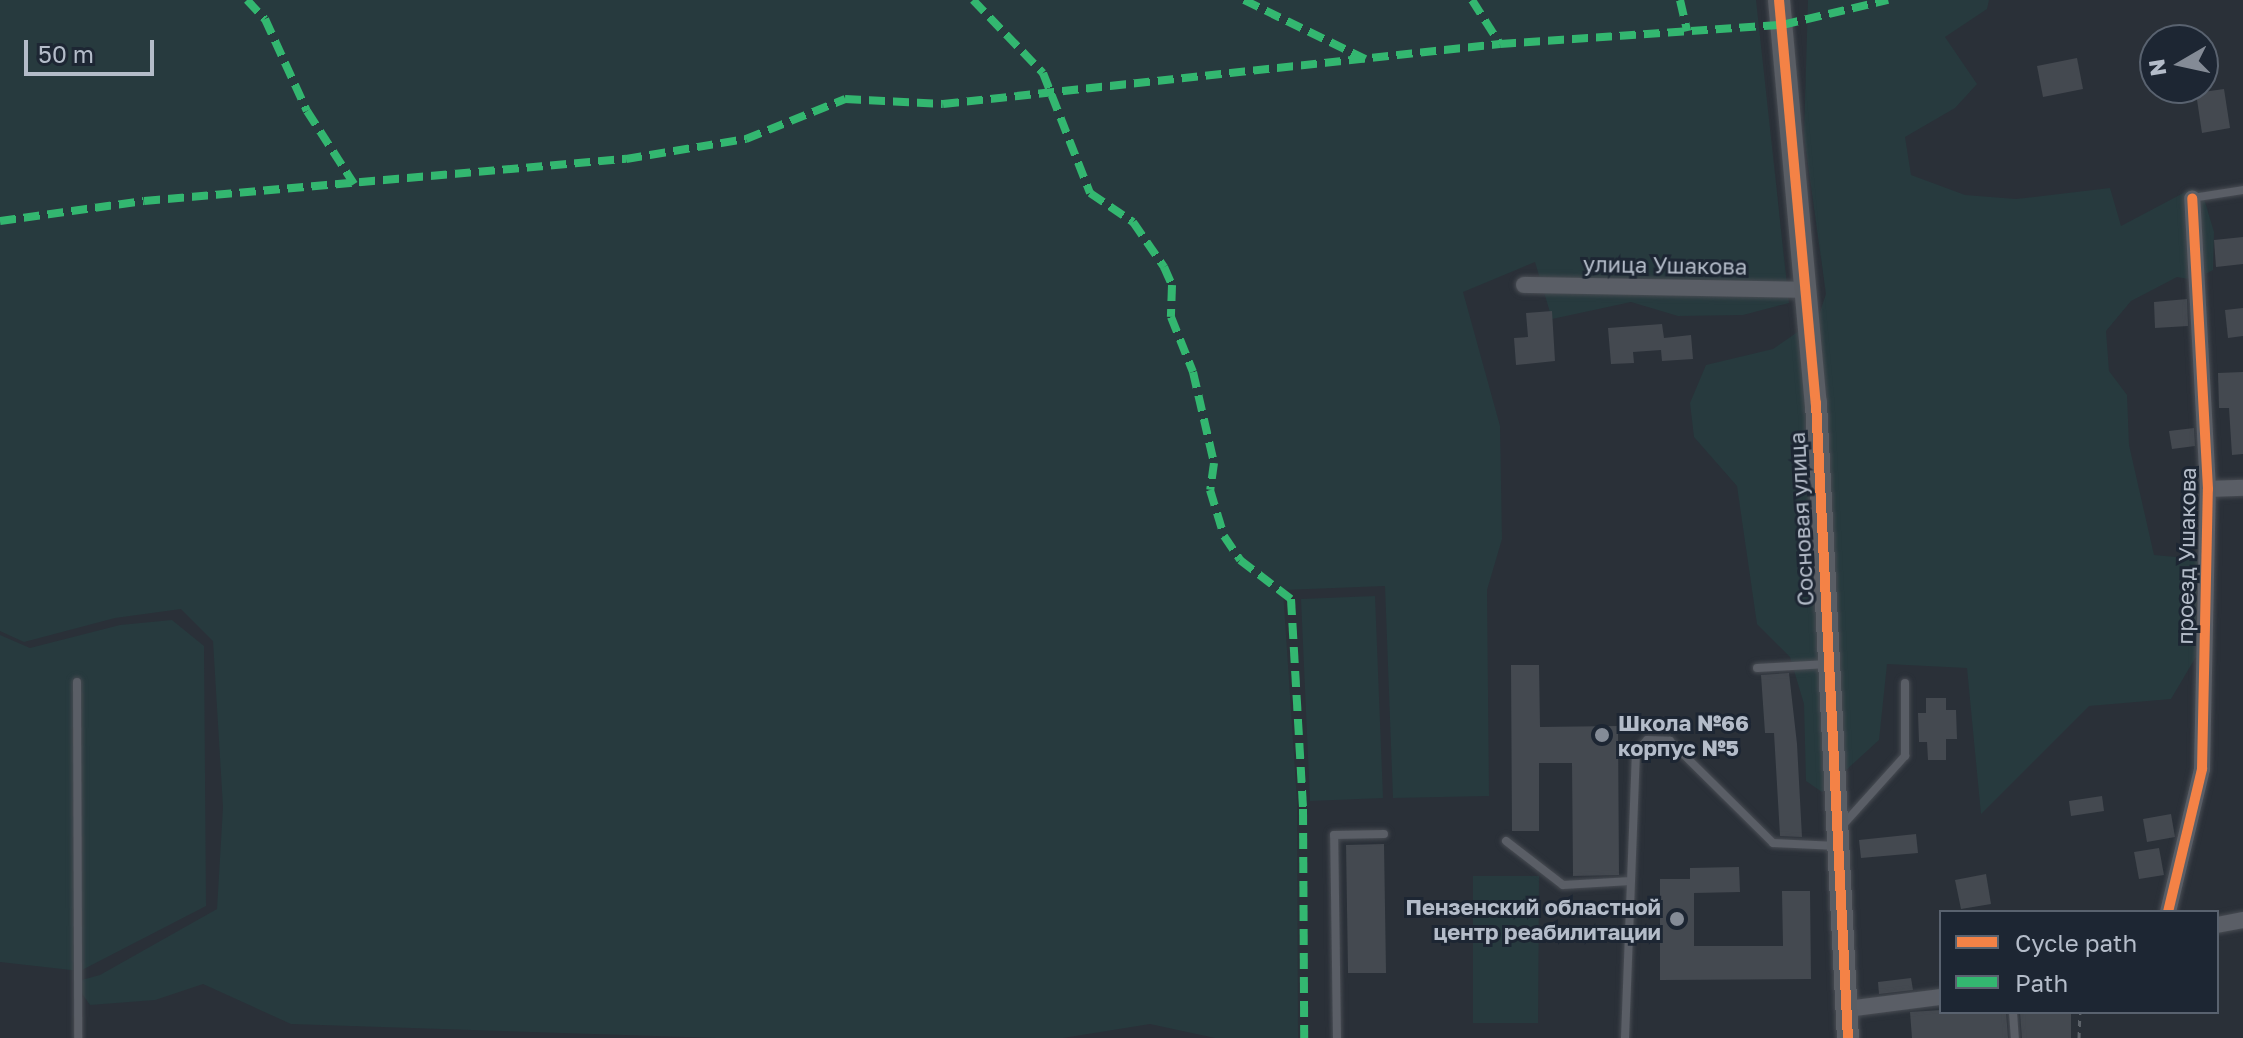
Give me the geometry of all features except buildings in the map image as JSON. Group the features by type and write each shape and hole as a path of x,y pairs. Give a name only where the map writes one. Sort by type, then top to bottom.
{"street":[{"name":"Сосновая улица","path":"1779,0 1806,290 1848,1038"},
{"name":"проезд Ушакова","path":"2168,910 2202,769 2208,489 2192,198"},
{"name":"улица Ушакова","path":"1524,285 1806,290"},
{"path":"2208,489 2243,488"},
{"path":"2219,925 2243,920"},
{"path":"1847,1009 1939,997"}],"lane":[{"path":"2192,198 2243,190"},
{"path":"1757,668 1828,664"},
{"path":"77,682 78,1038"},
{"path":"1625,1038 1636,752 1647,740 1670,741 1773,843 1838,838 1905,756 1905,683"},
{"path":"1337,1038 1334,835 1384,834"},
{"path":"1506,841 1563,885 1631,881"},
{"path":"2013,1014 2015,1038"}],"path":[{"path":"2079,1038 2080,1014"}],"green space":[{"path":"0,0 1756,0 1789,303 1743,315 1678,316 1631,302 1552,319 1535,262 1463,292 1500,426 1502,539 1487,590 1489,796 1393,798 1385,586 1283,590 1297,801 1298,1038 1215,1038 1150,1024 1063,1038 717,1038 291,1024 203,984 155,1000 90,1005 74,982 100,975 217,909 223,807 213,641 181,609 115,618 24,642 0,631"},
{"path":"1808,0 1989,0 1987,9 1945,37 1977,84 1955,108 1905,137 1911,175 1965,195 2016,199 2110,188 2121,226 2191,189 2202,192 2214,232 2213,270 2194,280 2177,277 2131,301 2106,331 2109,371 2127,395 2129,445 2154,555 2198,559 2197,655 2171,699 2089,706 1981,814 1967,668 1887,664 1879,740 1822,792 1806,781 1804,704 1790,657 1757,624 1737,486 1694,437 1690,403 1706,365 1773,349 1818,318 1826,294 1804,136"},
{"path":"1375,596 1383,798 1310,801 1301,599"},
{"path":"172,620 204,646 206,906 80,971 0,962 0,635 30,648 120,625"},
{"path":"1473,876 1539,876 1538,1023 1473,1023"}],"marked path":[{"path":"247,0 265,19 307,111 354,184"},
{"path":"973,0 1043,73 1090,193 1133,222 1164,267 1172,285 1171,317 1193,372 1214,463 1210,490 1224,536 1240,560 1291,599 1303,809 1304,1038"},
{"path":"1244,0 1365,59"},
{"path":"1472,0 1500,44"},
{"path":"1680,0 1687,31"},
{"path":"0,221 144,201 626,159 746,139 845,99 943,104 1500,44 1782,25 1888,0"}],"cycle path":[{"path":"1779,0 1816,403 1848,1038"},
{"path":"2168,910 2202,769 2208,489 2192,198"}],"place":[{"name":"Школа №66 корпус №5","path":"1602,735"},
{"name":"Пензенский областной центр реабилитации","path":"1677,919"}]}
